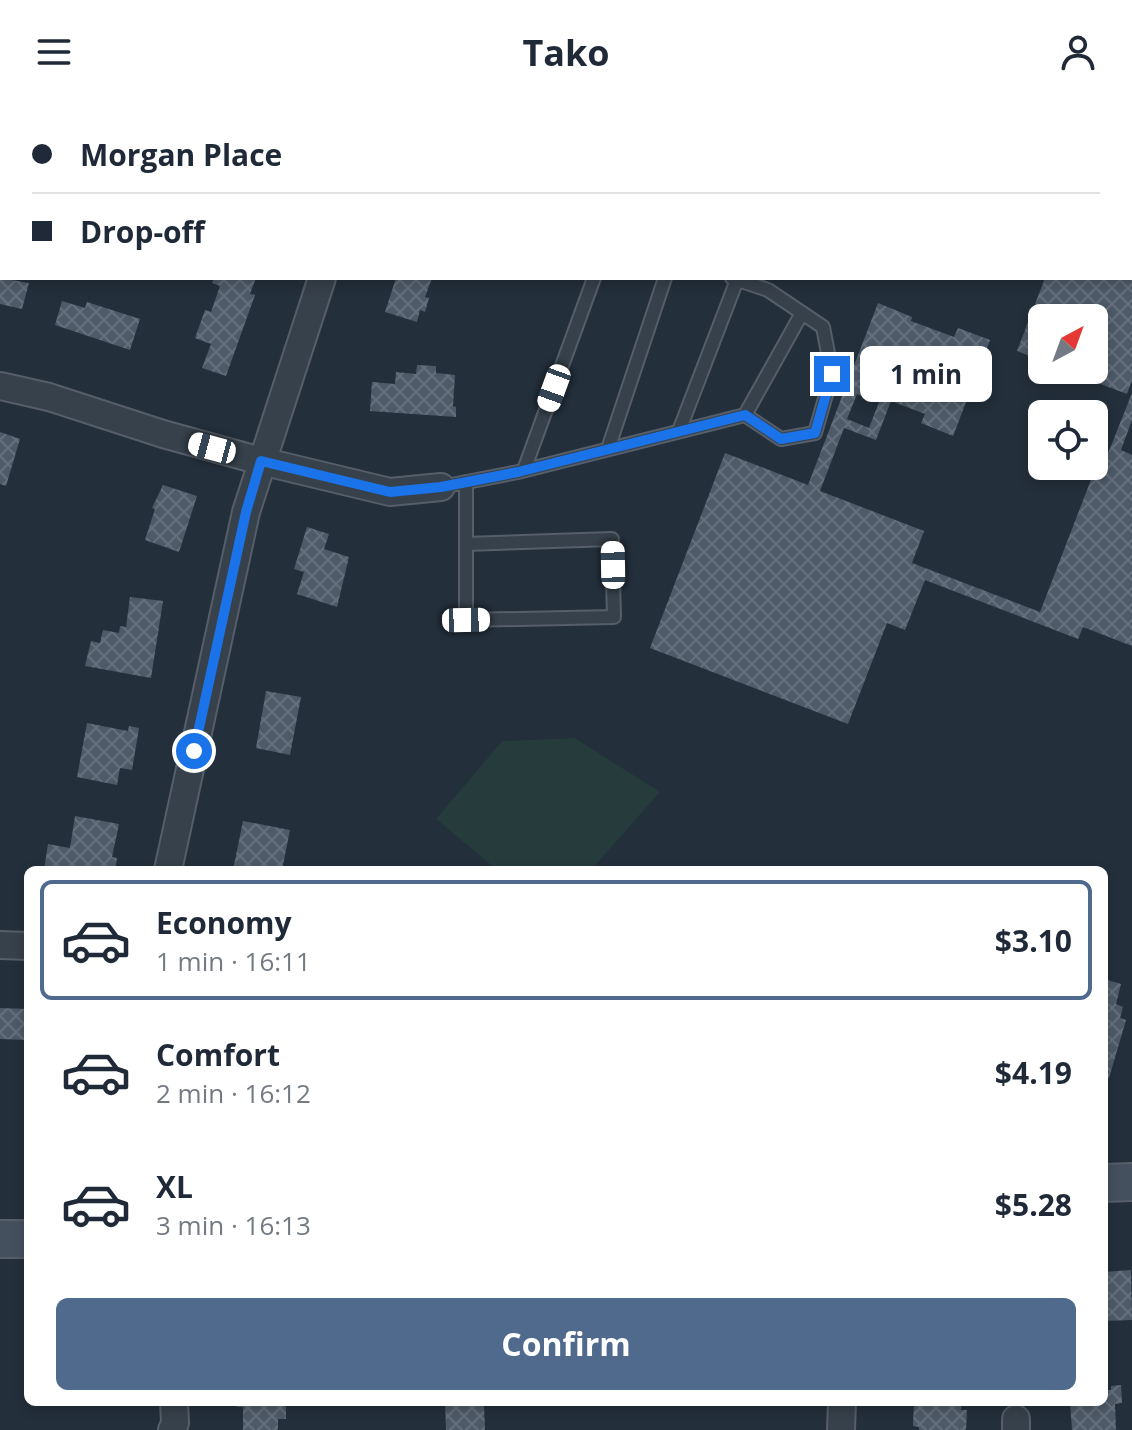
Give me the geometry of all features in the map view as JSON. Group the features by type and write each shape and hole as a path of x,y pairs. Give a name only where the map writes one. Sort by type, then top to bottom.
{"street":[{"path":"169,866 246,512 321,280"},
{"path":"0,386 49,397 163,434 261,461 390,492 454,485"},
{"path":"0,945 24,946"},
{"path":"1108,1183 1132,1182"},
{"path":"0,1239 24,1239"},
{"path":"172,1430 174,1406"},
{"path":"841,1430 842,1406"}],"lane":[{"path":"524,470 593,280"},
{"path":"608,449 664,280"},
{"path":"679,431 734,280"},
{"path":"737,280 768,290 823,327 832,374 815,433 781,439 745,415"},
{"path":"466,544 612,539 614,617 466,620 466,544 454,485 745,415 802,313"}],"green space":[{"path":"575,738 660,792 595,866 492,866 436,819 502,741"}],"building":[{"path":"0,280 29,283 22,309 0,304"},
{"path":"213,280 255,280 250,294 255,295 226,376 202,368 211,344 195,338 205,310 211,312 220,286 212,283"},
{"path":"395,280 431,280 425,297 429,298 425,312 420,310 417,322 385,312"},
{"path":"1044,280 1132,280 1132,380 1127,394 1101,384 1108,384 1108,304 1035,304"},
{"path":"62,301 85,308 87,302 140,319 130,350 55,325"},
{"path":"878,303 912,317 911,321 954,337 958,328 990,340 953,436 921,423 925,414 891,401 876,440 844,428 820,491 924,531 912,563 1040,612 1091,480 1108,480 1108,453 1132,393 1132,420 1121,450 1132,455 1132,646 1083,627 1078,639 925,580 905,630 887,623 848,724 650,648 725,453 808,485","holes":["857,394 879,402 869,428 847,419"]},
{"path":"1028,322 1028,355 1017,351"},
{"path":"417,365 436,366 436,373 455,375 453,406 456,407 456,417 370,411 372,382 395,384 396,372 416,374"},
{"path":"0,432 20,439 6,486 0,484"},
{"path":"163,485 197,496 179,552 145,540 155,509 152,508"},
{"path":"307,527 329,534 324,549 349,557 337,607 297,594 304,572 294,569"},
{"path":"130,597 163,601 151,678 85,666 91,641 100,643 103,630 119,633 120,626 126,627"},
{"path":"266,691 301,697 290,755 256,748"},
{"path":"87,723 128,731 129,726 139,728 132,770 120,768 117,785 77,777"},
{"path":"75,816 119,824 112,857 117,858 116,866 45,866 48,844 70,848"},
{"path":"243,821 290,830 283,866 234,866"},
{"path":"1108,980 1121,984 1116,1004 1123,1007 1120,1018 1126,1020 1109,1078"},
{"path":"0,1008 24,1009 24,1040 0,1039"},
{"path":"1131,1270 1132,1320 1108,1321 1108,1272"},
{"path":"1121,1385 1122,1403 1115,1404 1116,1430 1072,1430 1070,1406 1108,1406 1111,1386"},
{"path":"286,1406 286,1419 278,1419 278,1430 243,1430 243,1407 237,1407"},
{"path":"445,1406 484,1406 485,1430 446,1430"},
{"path":"914,1406 962,1406 961,1410 967,1410 966,1430 919,1430 919,1427 913,1426"}],"route":[{"path":"194,751 246,512 261,461 390,492 441,487 518,472 745,415 781,439 815,433 832,374"}]}
